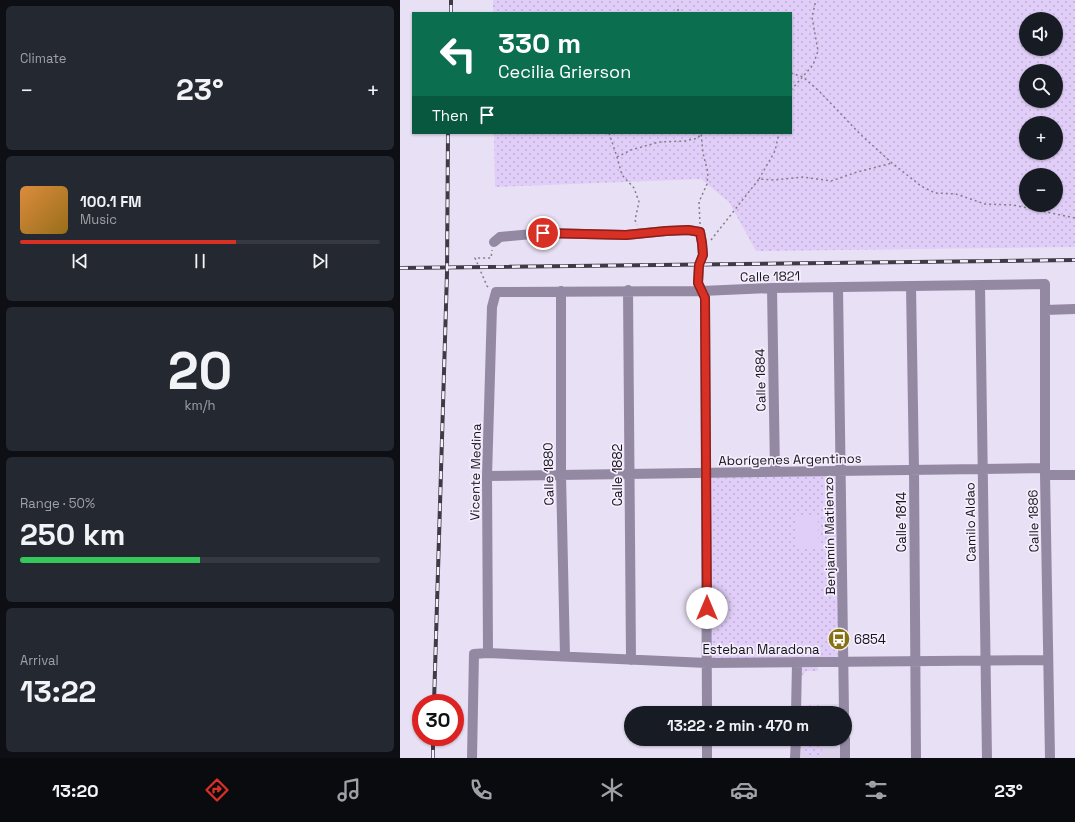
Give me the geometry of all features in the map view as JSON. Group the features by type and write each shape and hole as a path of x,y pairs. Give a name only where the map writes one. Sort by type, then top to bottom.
{"street":[{"path":"494,242 500,237 543,233 626,235 681,231 700,232 703,255 699,265 698,283 705,298 707,706"},
{"name":"Calle 1821","path":"496,292 1045,284"},
{"name":"Calle 1886","path":"1045,284 1045,472 1050,758"},
{"name":"Camilo Aldao","path":"980,285 987,758"},
{"name":"Calle 1814","path":"911,286 916,758"},
{"name":"Benjamín Matienzo","path":"838,287 844,706"},
{"name":"Calle 1884","path":"772,288 774,472"},
{"name":"Calle 1882","path":"628,290 631,660"},
{"name":"Calle 1880","path":"561,291 561,475 565,656"},
{"name":"Vicente Medina","path":"488,653 487,476 492,307 496,292"},
{"path":"1045,310 1075,309"},
{"name":"Aborígenes Argentinos","path":"487,476 983,469 1075,475"},
{"name":"Esteban Maradona","path":"472,758 474,654 488,653 707,663 1048,660"},
{"path":"796,706 797,662"},
{"path":"708,746 708,758"},
{"path":"795,758 796,746"},
{"path":"845,746 845,758"}],"path":[{"path":"792,89 813,65 818,51 812,17 816,0"},
{"path":"792,73 803,77 819,91 860,134 892,163 922,186 935,193 956,194 986,204 1013,205 1075,218"},
{"path":"609,134 622,175 634,188 639,202 635,220 640,234"},
{"path":"617,157 631,150 659,142 685,141 698,138 700,134"},
{"path":"700,232 699,202 708,184 708,173 703,153 701,134"},
{"path":"702,247 708,244 759,180 776,151 779,134"},
{"path":"759,180 803,177 831,182 857,172 892,163"},
{"path":"494,242 491,258 475,258 487,286 496,292"}],"shaded area":[{"path":"493,0 1075,0 1075,247 756,251 729,202 701,179 495,187 494,134 792,134 792,12 493,12"},
{"path":"841,471 843,662 707,663 706,473"},
{"path":"796,515 818,515 819,549 796,549"},
{"path":"804,665 818,665 818,671 806,671 801,677 801,668"},
{"path":"841,704 841,706 800,706"},
{"path":"804,705 820,705 820,706"},
{"path":"799,746 842,746 842,758 799,758"},
{"path":"804,746 819,746 819,748 822,748 822,755 805,755"}],"railway":[{"path":"451,0 451,12"},
{"path":"434,694 447,273 448,134"},
{"path":"400,268 1075,260"},
{"path":"433,746 433,758"}],"place":[{"name":"6854","path":"839,639"}],"route":[{"path":"543,233 626,235 688,230 700,232 703,255 699,265 698,283 705,298 707,608"}]}
